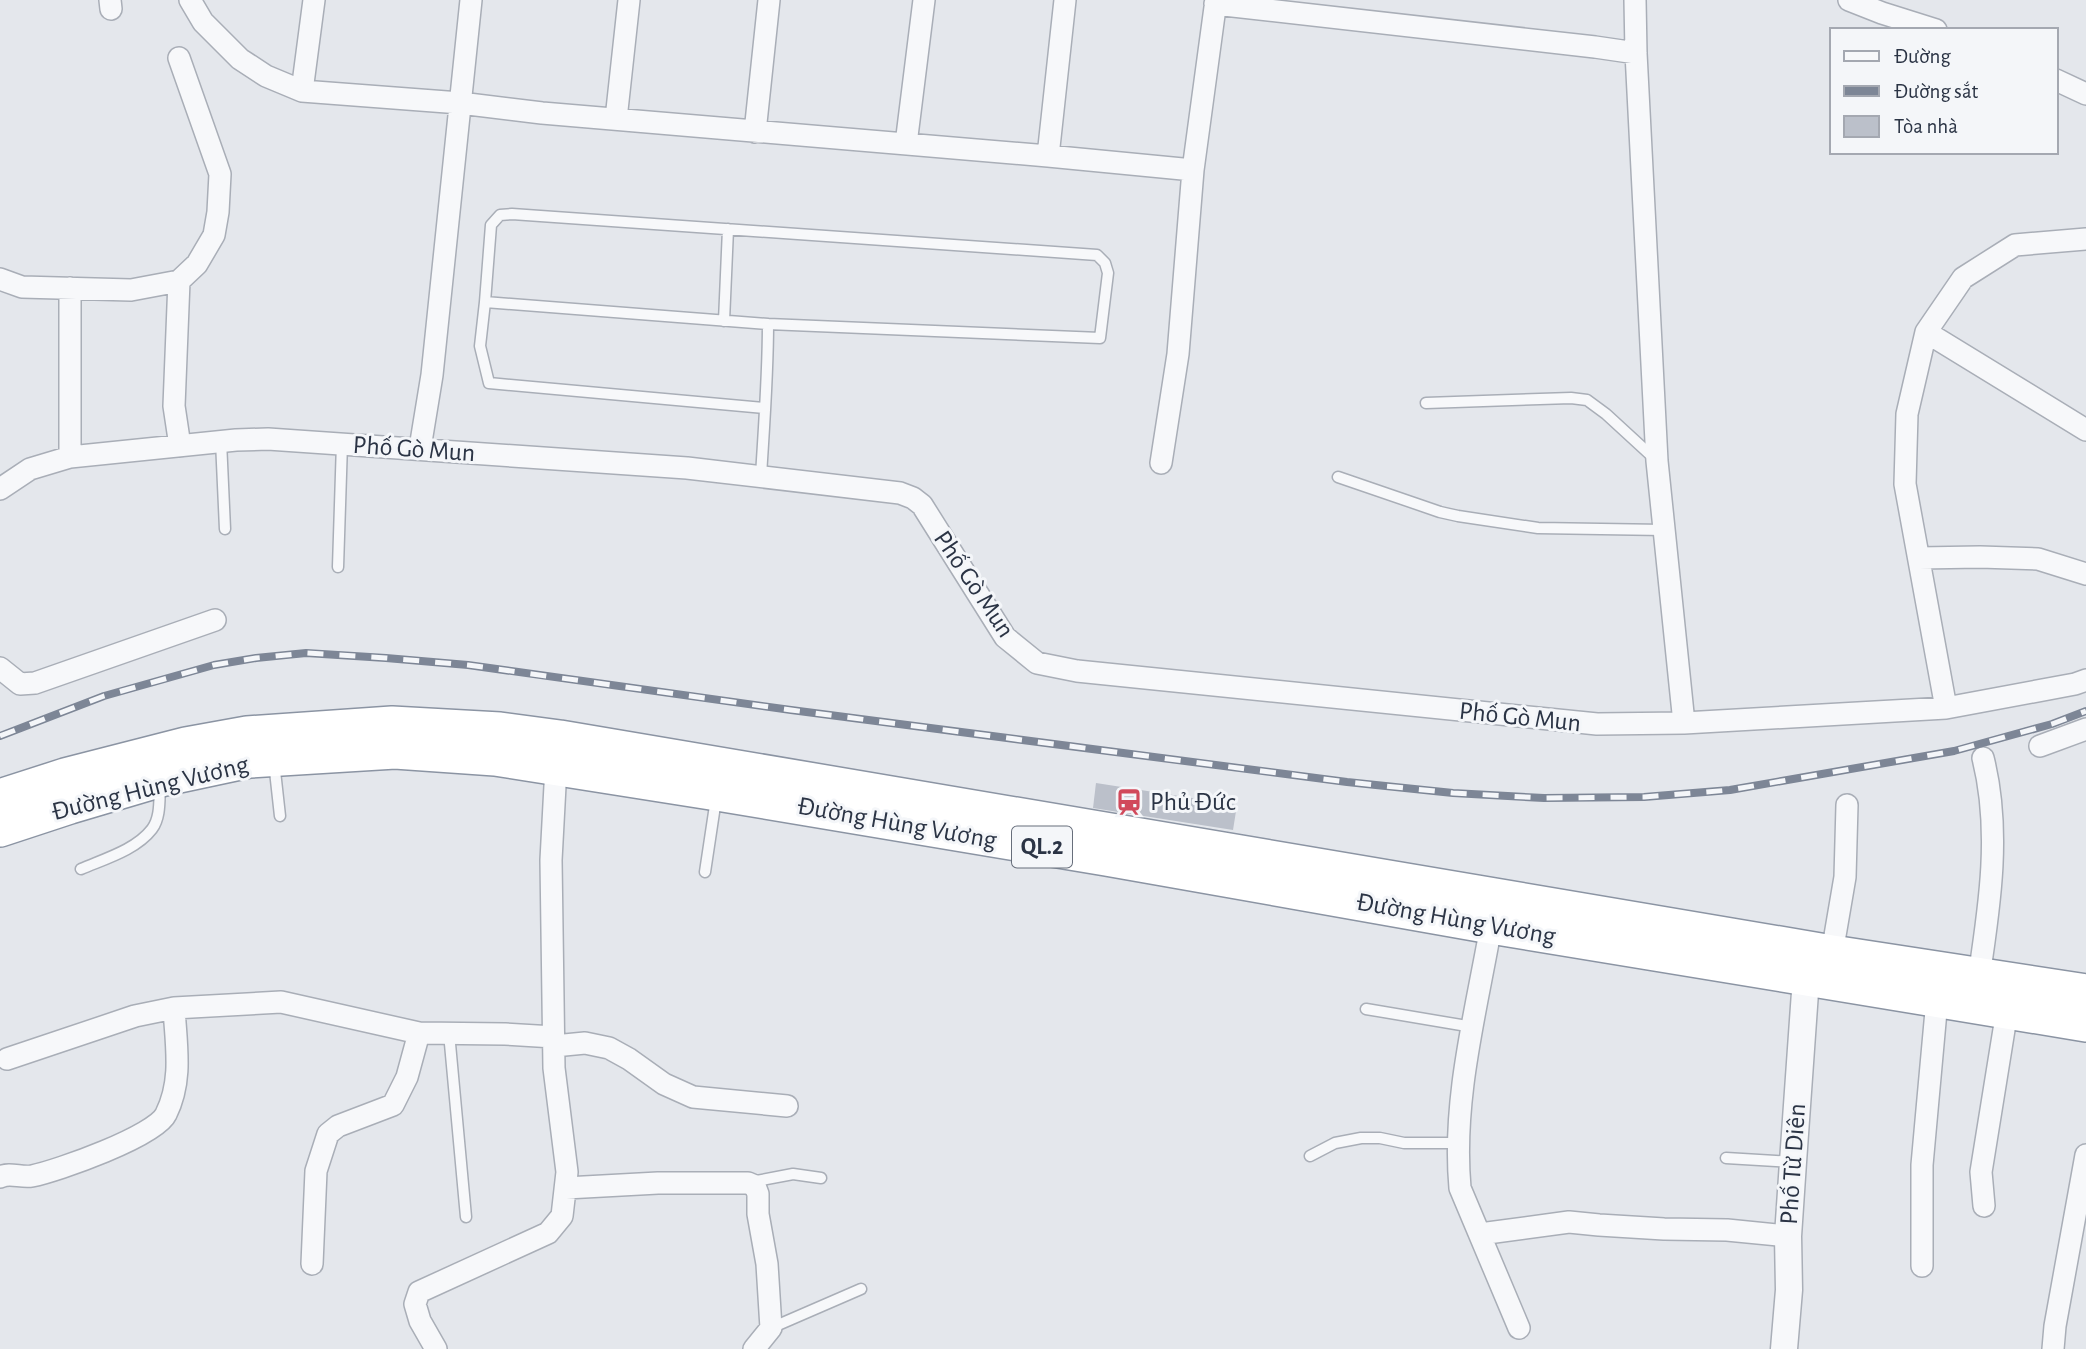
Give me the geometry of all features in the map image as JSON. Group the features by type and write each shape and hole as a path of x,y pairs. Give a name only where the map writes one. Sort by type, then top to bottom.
{"highway":[{"name":"Đường Hùng Vương","path":"0,797 65,776 186,745 247,734 392,724 500,730 615,747 1832,953 2086,992"},
{"name":"Đường Hùng Vương","path":"0,829 161,779 250,760 395,751 495,758 1132,862 1491,926 2086,1024"}],"street":[{"path":"190,0 203,22 240,59 266,76 302,91 1194,170"},
{"path":"302,91 314,0"},
{"path":"420,448 432,375 471,0"},
{"path":"616,119 629,0"},
{"path":"755,132 769,0"},
{"path":"906,145 924,0"},
{"path":"1048,156 1065,0"},
{"path":"1635,0 1657,461 1684,723"},
{"path":"1849,0 1930,28"},
{"path":"1161,463 1178,354 1194,170 1215,2 1257,10 1636,53"},
{"path":"0,279 22,287 131,289 179,281 197,264 214,235 220,174 179,58"},
{"path":"2058,81 2086,94"},
{"path":"1947,708 1905,484 1907,414 1926,332 1963,278 2015,245 2086,239"},
{"path":"179,281 174,406 180,446"},
{"path":"70,288 70,457"},
{"path":"1926,332 2086,430"},
{"name":"Phố Gò Mun","path":"0,489 30,469 70,457 268,439 687,468 900,493 922,505 1005,637 1037,663 1077,671 1583,723 1684,723 1947,708 2086,680"},
{"path":"1919,558 1980,556 2038,559 2086,574"},
{"path":"0,668 20,684 35,684 215,620"},
{"path":"2040,746 2086,729"},
{"path":"1979,976 1990,904 1992,849 1990,785 1983,758"},
{"path":"436,1349 420,1321 415,1304 419,1292 548,1233 562,1216 567,1172 554,1068 551,860 556,767"},
{"path":"1832,953 1845,877 1847,805"},
{"path":"1491,926 1460,1101 1460,1188 1518,1328"},
{"name":"Phố Từ Diên","path":"1784,1349 1789,1290 1788,1236 1806,978"},
{"path":"1922,1266 1922,1166 1937,1000"},
{"path":"7,1059 135,1016 174,1008 281,1002 419,1033 585,1043 609,1048 664,1084 693,1097 788,1106"},
{"path":"0,1177 5,1174 30,1177 97,1154 147,1132 165,1116 178,1077 174,1008"},
{"path":"1984,1206 1981,1172 2007,1011"},
{"path":"312,1264 316,1171 328,1134 338,1126 393,1105 407,1077 419,1033"},
{"path":"2053,1349 2086,1155"},
{"path":"566,1188 658,1183 748,1183 755,1186 767,1264 771,1328 754,1349"},
{"path":"1480,1234 1569,1222 1788,1236"}],"lane":[{"path":"485,302 768,324 1100,338 1108,273 1105,263 1097,255 512,214 500,215 491,225 480,346 489,383 765,408"},
{"path":"724,321 728,229"},
{"path":"761,477 768,324"},
{"path":"1426,403 1571,398 1587,400 1657,461"},
{"path":"221,442 225,529"},
{"path":"338,567 342,443"},
{"path":"1338,477 1458,516 1538,528 1664,530"},
{"path":"274,759 279,817"},
{"path":"80,869 122,851 153,828 158,814 161,779"},
{"path":"705,872 717,793"},
{"path":"1366,1009 1473,1027"},
{"path":"449,1033 466,1217"},
{"path":"1310,1156 1335,1143 1361,1138 1380,1138 1404,1143 1458,1143"},
{"path":"1726,1158 1793,1162"},
{"path":"748,1183 793,1174 821,1178"},
{"path":"771,1328 861,1289"}],"building":[{"path":"1096,783 1237,805 1233,830 1093,808"}],"railway":[{"path":"0,736 104,696 214,665 306,653 468,665 1347,782 1453,793 1544,798 1644,797 1730,790 1954,751 2052,724 2086,711"}],"place":[{"name":"Phủ Đức","path":"1129,802"}]}
